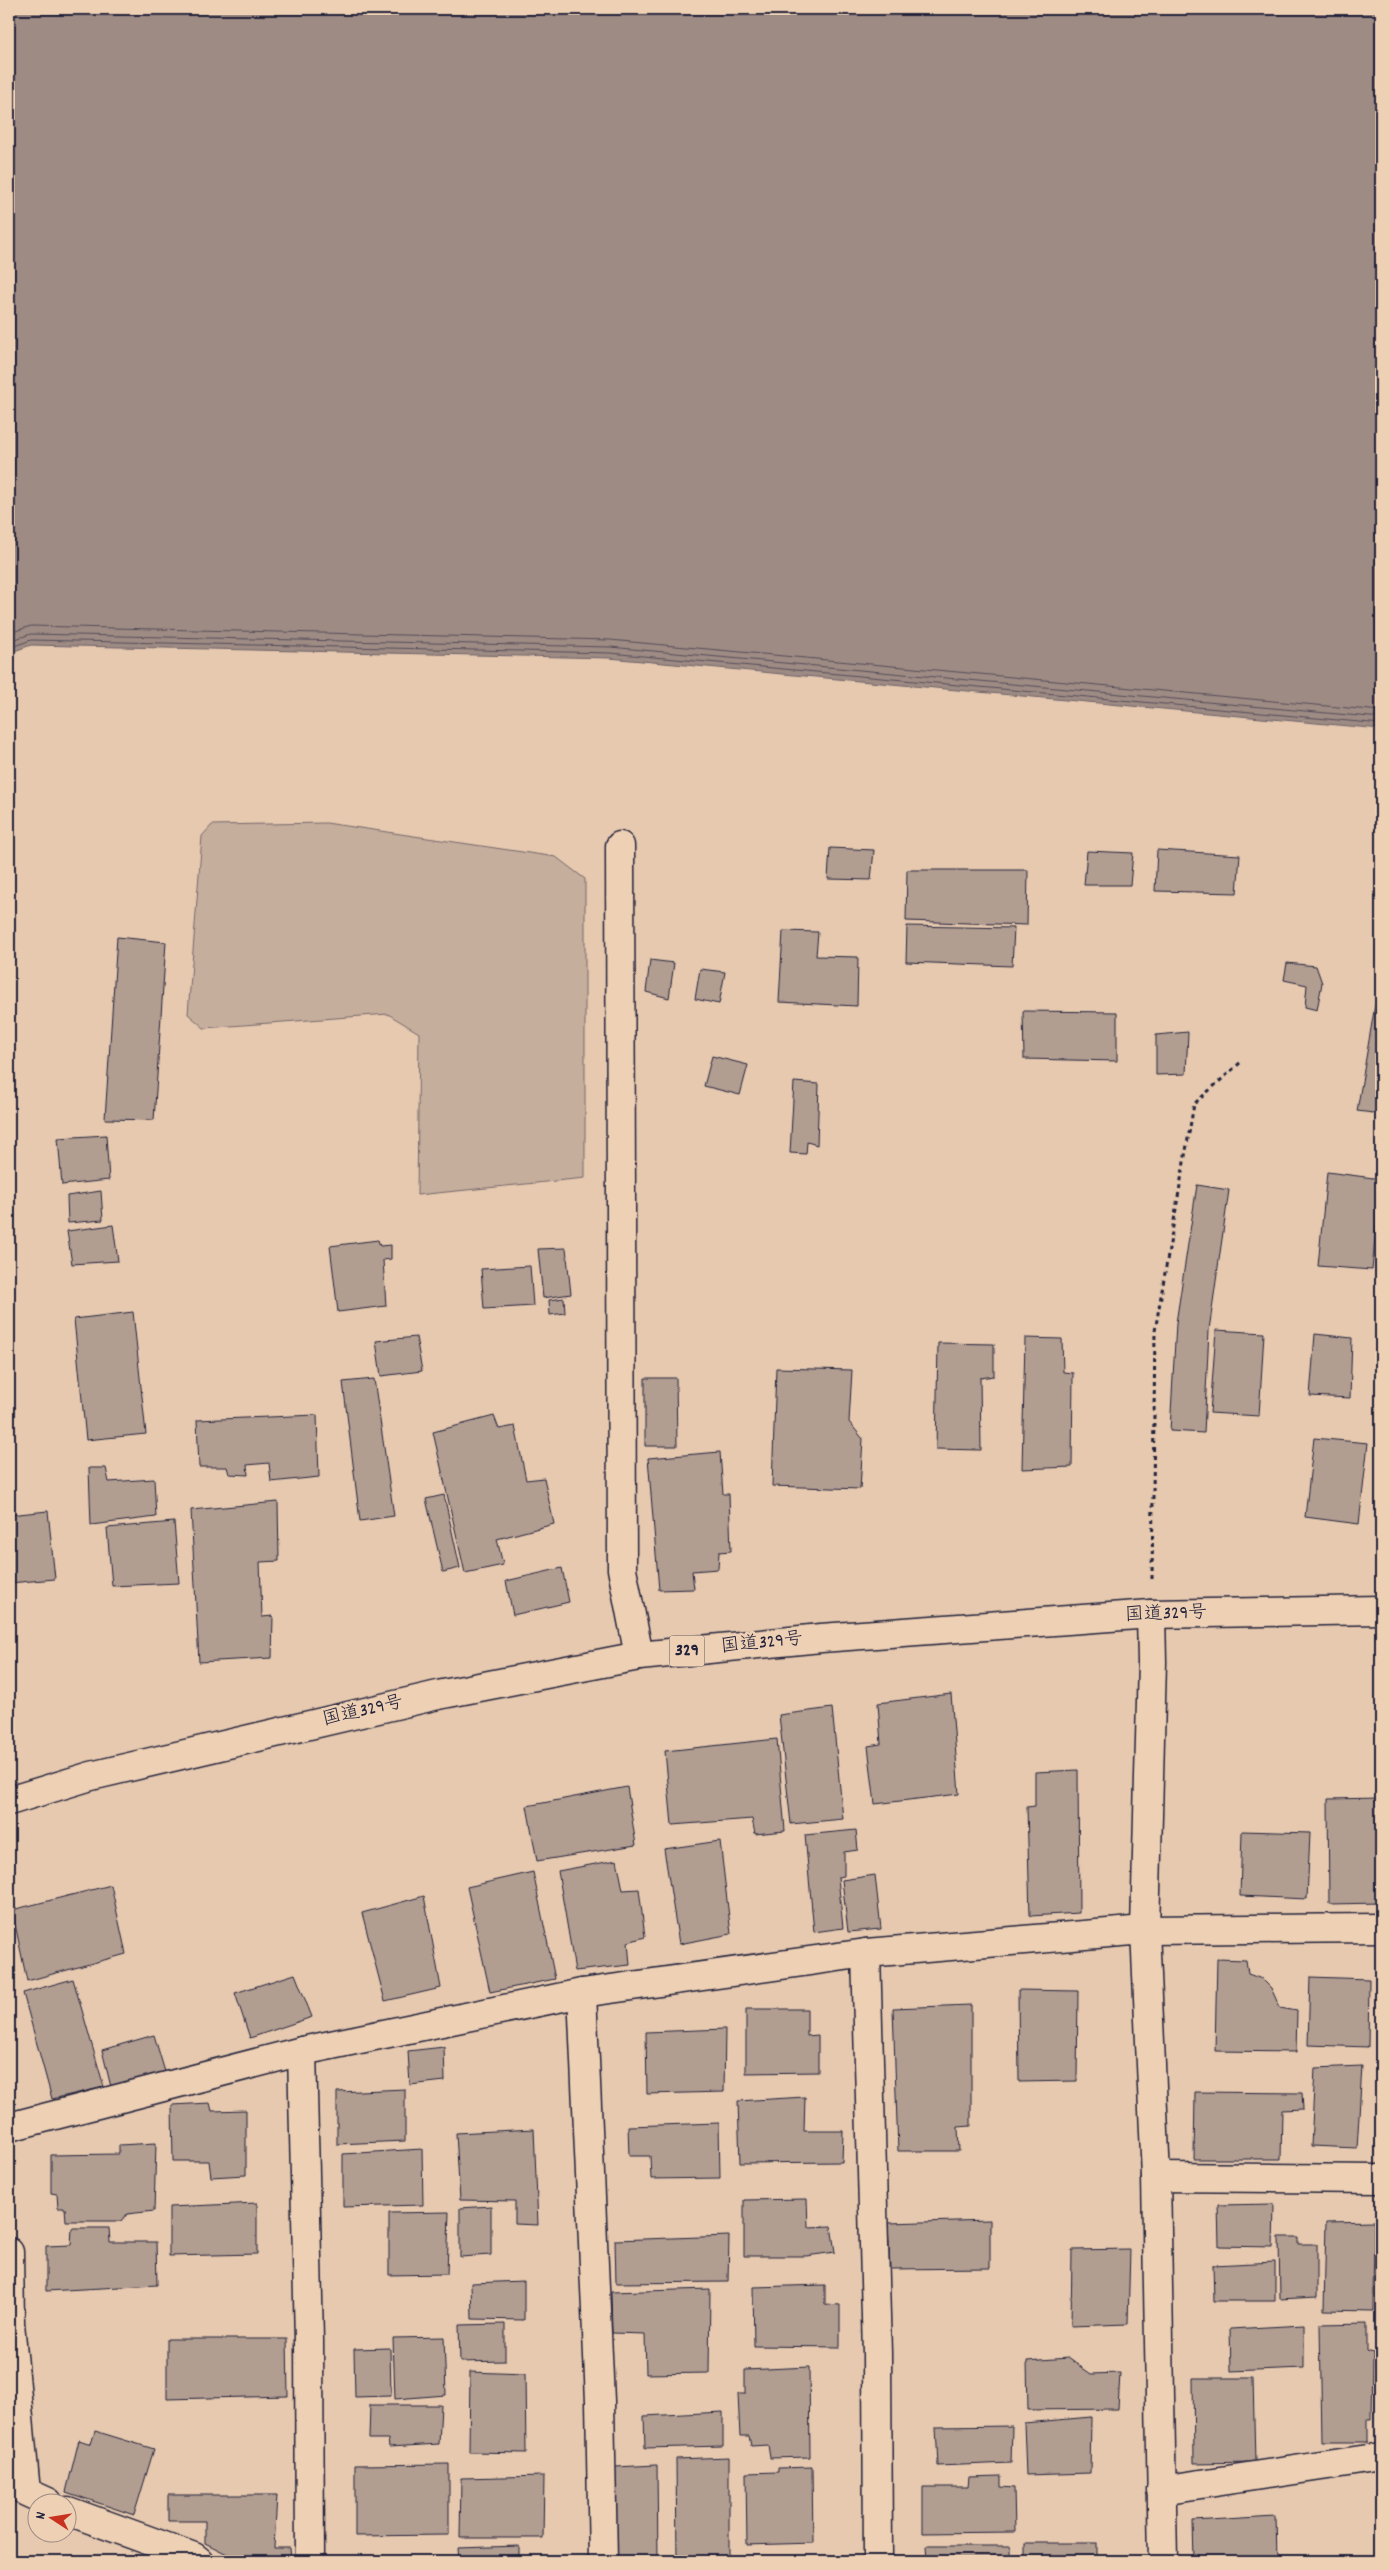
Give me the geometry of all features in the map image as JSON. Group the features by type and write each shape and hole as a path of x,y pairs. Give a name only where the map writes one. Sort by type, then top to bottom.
{"main road":[{"path":"620,846 622,1569 639,1656"},
{"name":"国道329号","path":"9,1801 91,1776 438,1695 639,1656 821,1638 1151,1614 1381,1610"},
{"path":"1151,1614 1152,1662 1145,1930 1156,2177 1163,2561"},
{"path":"9,2127 302,2051 582,1993 866,1953 1145,1930 1381,1928"},
{"path":"866,1953 877,2353 878,2561"},
{"path":"582,1993 600,2401 603,2561"},
{"path":"302,2051 309,2340 310,2561"},
{"path":"1156,2177 1381,2179"},
{"path":"9,2252 10,2324 26,2492 28,2493"},
{"path":"1161,2490 1381,2457"},
{"path":"78,2515 194,2557 200,2561"}],"path":[{"path":"1151,1614 1154,1331 1194,1104 1241,1062"}],"shaded area":[{"path":"326,823 556,857 585,879 585,1178 417,1195 419,1033 388,1014 204,1028 188,1014 202,836 212,825"}],"water":[{"path":"9,9 1381,9 1381,729 609,658 31,645 9,653"}],"building":[{"path":"830,848 874,850 871,880 828,879"},
{"path":"1157,850 1240,855 1237,893 1155,891"},
{"path":"1087,851 1133,853 1130,885 1084,885"},
{"path":"907,870 1028,870 1027,925 906,921"},
{"path":"907,926 1014,928 1012,966 906,962"},
{"path":"783,931 818,932 816,956 858,957 857,1006 779,1002"},
{"path":"117,937 166,942 154,1120 105,1119"},
{"path":"650,960 674,963 669,998 646,992"},
{"path":"1287,963 1316,966 1322,983 1317,1010 1305,1007 1307,985 1284,980"},
{"path":"700,969 725,972 719,1004 695,999"},
{"path":"1375,1005 1381,1006 1381,1114 1357,1111"},
{"path":"1023,1011 1117,1012 1117,1061 1024,1059"},
{"path":"1188,1032 1186,1074 1156,1075 1156,1035"},
{"path":"712,1056 748,1065 740,1095 704,1086"},
{"path":"794,1082 819,1084 817,1145 807,1142 806,1154 790,1153"},
{"path":"106,1135 109,1180 62,1185 58,1138"},
{"path":"1327,1172 1381,1179 1372,1270 1318,1266"},
{"path":"1197,1185 1229,1190 1209,1330 1204,1433 1170,1431 1176,1323"},
{"path":"101,1191 103,1220 68,1223 67,1196"},
{"path":"113,1225 118,1261 72,1264 67,1231"},
{"path":"378,1240 380,1246 391,1245 391,1259 383,1260 386,1306 338,1312 330,1246"},
{"path":"566,1248 571,1294 543,1298 538,1249"},
{"path":"530,1266 533,1306 484,1309 481,1269"},
{"path":"564,1298 565,1313 550,1315 549,1300"},
{"path":"133,1312 146,1434 86,1440 74,1319"},
{"path":"1216,1330 1264,1333 1259,1416 1210,1413"},
{"path":"1315,1334 1352,1338 1350,1398 1310,1396"},
{"path":"416,1337 422,1371 381,1376 376,1341"},
{"path":"1025,1338 1062,1339 1063,1372 1073,1373 1072,1467 1022,1469"},
{"path":"938,1343 994,1344 994,1376 980,1378 981,1450 936,1449"},
{"path":"776,1368 852,1370 849,1422 863,1439 860,1489 772,1486"},
{"path":"645,1378 676,1378 677,1446 645,1446"},
{"path":"374,1379 394,1516 360,1521 343,1382"},
{"path":"317,1415 319,1477 271,1482 269,1463 247,1465 248,1475 229,1474 227,1467 199,1467 197,1420"},
{"path":"494,1416 499,1429 515,1426 526,1480 544,1478 554,1524 497,1539 503,1565 465,1573 433,1432"},
{"path":"1314,1438 1368,1443 1359,1524 1305,1517"},
{"path":"720,1452 723,1494 729,1494 731,1551 719,1552 718,1569 692,1571 694,1589 659,1590 648,1458"},
{"path":"89,1468 106,1468 109,1482 154,1479 156,1517 91,1525"},
{"path":"444,1495 460,1568 443,1572 426,1499"},
{"path":"278,1502 279,1561 260,1562 262,1617 273,1616 272,1658 199,1662 191,1510"},
{"path":"48,1511 55,1579 9,1583 9,1515"},
{"path":"174,1522 179,1583 112,1586 107,1528"},
{"path":"562,1568 569,1602 513,1615 506,1581"},
{"path":"951,1694 959,1794 875,1804 868,1746 881,1744 878,1703"},
{"path":"832,1708 843,1819 791,1824 779,1715"},
{"path":"777,1739 785,1831 755,1834 752,1819 672,1825 665,1751"},
{"path":"1078,1770 1079,1913 1030,1916 1027,1807 1035,1806 1035,1772"},
{"path":"627,1787 636,1845 537,1861 527,1806"},
{"path":"1381,1798 1381,1903 1329,1904 1328,1799"},
{"path":"856,1830 858,1850 844,1852 844,1876 838,1877 843,1928 814,1932 805,1835"},
{"path":"1242,1831 1310,1833 1307,1899 1240,1896"},
{"path":"720,1841 731,1934 679,1944 664,1849"},
{"path":"617,1860 623,1890 639,1889 645,1937 628,1942 630,1965 575,1971 558,1871"},
{"path":"533,1872 555,1979 490,1992 467,1887"},
{"path":"875,1875 881,1929 848,1932 842,1880"},
{"path":"111,1885 126,1954 27,1981 12,1910"},
{"path":"424,1896 441,1988 385,2001 362,1913"},
{"path":"1217,1959 1246,1960 1248,1974 1262,1979 1271,1988 1280,2008 1297,2011 1296,2052 1215,2051"},
{"path":"295,1974 312,2017 250,2038 235,1993"},
{"path":"1310,1977 1369,1979 1368,2047 1308,2045"},
{"path":"73,1979 104,2087 52,2099 23,1993"},
{"path":"1018,1990 1078,1991 1077,2081 1019,2082"},
{"path":"971,2005 971,2126 958,2127 959,2151 898,2151 893,2008"},
{"path":"746,2009 807,2009 807,2036 818,2035 818,2072 746,2073"},
{"path":"725,2029 724,2092 647,2094 646,2032"},
{"path":"154,2035 165,2072 111,2087 102,2050"},
{"path":"444,2047 445,2081 410,2085 408,2051"},
{"path":"1362,2066 1357,2148 1311,2146 1315,2068"},
{"path":"405,2089 405,2141 337,2144 337,2092"},
{"path":"1195,2092 1302,2093 1303,2109 1282,2110 1281,2159 1194,2159"},
{"path":"805,2097 804,2131 843,2131 842,2162 740,2163 738,2101"},
{"path":"210,2103 212,2111 246,2110 246,2175 211,2177 209,2161 173,2161 172,2105"},
{"path":"719,2123 720,2178 651,2179 650,2156 629,2156 628,2126"},
{"path":"534,2129 538,2225 515,2224 515,2201 460,2200 456,2133"},
{"path":"156,2143 154,2211 127,2214 122,2221 66,2221 65,2208 58,2208 57,2194 51,2193 51,2155 119,2154 119,2145"},
{"path":"422,2149 423,2205 343,2207 343,2154"},
{"path":"807,2199 808,2227 831,2226 835,2252 806,2256 744,2256 744,2200"},
{"path":"257,2203 257,2254 169,2256 169,2207"},
{"path":"1274,2204 1273,2247 1219,2246 1218,2205"},
{"path":"491,2206 491,2255 460,2257 460,2208"},
{"path":"449,2212 447,2274 389,2275 389,2213"},
{"path":"990,2220 990,2268 890,2269 888,2223"},
{"path":"1374,2221 1373,2311 1324,2310 1326,2222"},
{"path":"72,2228 109,2228 110,2242 156,2242 157,2285 46,2291 46,2246 71,2245"},
{"path":"729,2236 728,2282 616,2283 615,2240"},
{"path":"1279,2237 1298,2237 1298,2244 1317,2244 1317,2297 1280,2299"},
{"path":"1130,2249 1128,2324 1071,2326 1072,2250"},
{"path":"1275,2262 1275,2301 1214,2301 1213,2265"},
{"path":"524,2281 524,2320 472,2319 471,2283"},
{"path":"825,2285 825,2304 840,2305 840,2347 754,2346 753,2287"},
{"path":"710,2289 709,2373 646,2374 645,2334 612,2333 611,2292"},
{"path":"1367,2323 1367,2351 1373,2353 1372,2419 1368,2419 1368,2442 1322,2442 1320,2324"},
{"path":"505,2324 505,2361 460,2362 459,2325"},
{"path":"1304,2325 1304,2368 1231,2371 1230,2329"},
{"path":"444,2337 446,2395 395,2399 393,2338"},
{"path":"167,2339 287,2339 288,2396 167,2399"},
{"path":"390,2348 391,2396 355,2397 354,2349"},
{"path":"1068,2358 1091,2374 1120,2373 1118,2409 1028,2410 1027,2361"},
{"path":"809,2367 810,2457 770,2458 768,2445 751,2446 749,2436 740,2436 738,2394 745,2394 745,2370"},
{"path":"470,2372 525,2374 526,2453 469,2452"},
{"path":"1193,2378 1253,2378 1255,2462 1194,2463"},
{"path":"370,2405 441,2405 439,2444 389,2447 388,2439 369,2439"},
{"path":"723,2412 723,2446 645,2448 644,2416"},
{"path":"1091,2417 1090,2473 1026,2475 1024,2423"},
{"path":"1012,2426 1011,2463 938,2466 936,2427"},
{"path":"95,2431 154,2449 134,2515 78,2496 78,2492 66,2492 79,2440 91,2444"},
{"path":"729,2457 729,2557 677,2558 676,2459"},
{"path":"449,2464 449,2535 355,2536 355,2465"},
{"path":"657,2465 658,2561 616,2561 615,2467"},
{"path":"812,2467 813,2543 747,2545 746,2473 778,2472 778,2468"},
{"path":"544,2476 543,2538 460,2538 461,2478"},
{"path":"1001,2476 1001,2487 1014,2488 1015,2532 923,2533 923,2487 968,2487 969,2477"},
{"path":"168,2495 277,2495 274,2548 290,2548 291,2561 241,2561 205,2543 205,2521 168,2521"},
{"path":"1276,2516 1277,2561 1194,2561 1193,2521"},
{"path":"1025,2543 1097,2543 1097,2561 1025,2561"},
{"path":"519,2546 519,2561 459,2561 458,2548"},
{"path":"927,2546 1010,2546 1010,2561 928,2561"}]}
